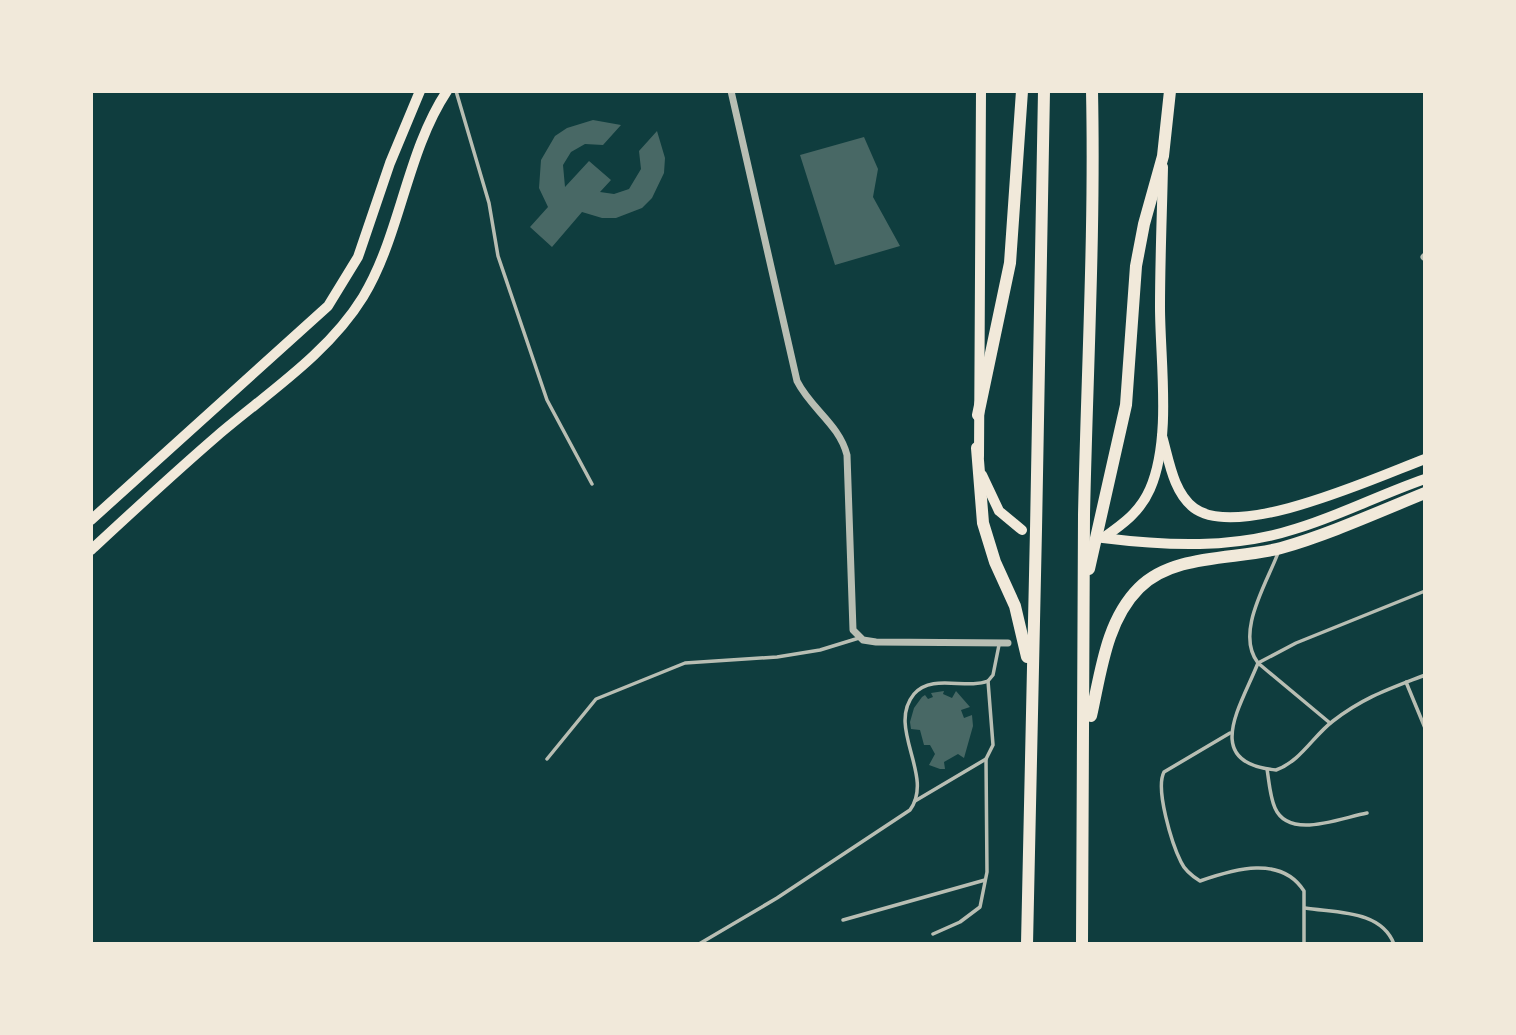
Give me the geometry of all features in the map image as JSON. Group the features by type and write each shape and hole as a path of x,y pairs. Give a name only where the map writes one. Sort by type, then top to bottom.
{"highway":[{"path":"978,415 1010,263 1022,91"},
{"path":"1027,944 1030,681 1038,522 1044,91"},
{"path":"1082,944 1086,736 1085,587 1093,216 1092,91"},
{"path":"1085,587 1126,405 1138,256 1163,156 1170,91"},
{"path":"977,448 983,523 995,562 1020,622 1030,681"},
{"path":"1086,736 1112,632 1126,604 1139,587 1163,572 1187,564 1280,548 1425,493"}],"main road":[{"path":"91,520 328,306 358,257 390,163 420,91"},
{"path":"91,550 214,438 300,366 345,320 366,292 381,261 426,134 447,91"},
{"path":"981,91 977,448 985,483 994,504 1006,519 1022,530"},
{"path":"1163,91 1161,430 1155,473 1144,501 1133,516 1103,538 1185,544 1260,538 1297,529 1425,479"},
{"path":"1161,430 1172,474 1182,494 1196,510 1217,516 1269,514 1425,459"}],"street":[{"path":"731,91 797,381 806,398 834,426 844,442 849,480 850,623 859,638 876,642 1008,643"}],"lane":[{"path":"456,91 489,203 498,256 547,400 592,484"},
{"path":"1280,548 1249,632 1251,653 1258,663 1329,723"},
{"path":"1425,591 1296,643 1258,663 1230,733 1236,755 1244,761 1276,770 1293,761 1329,723 1373,693 1425,675"},
{"path":"547,759 596,699 685,663 777,657 821,650 859,638"},
{"path":"933,934 960,922 979,907 985,880 986,759 993,745 988,681 993,675 999,643"},
{"path":"915,800 917,791 904,718 911,697 931,684 988,681"},
{"path":"1406,682 1425,728"},
{"path":"1230,733 1164,772 1160,779 1166,817 1181,863 1200,881 1221,873 1269,867 1298,882 1304,891 1304,944"},
{"path":"699,944 777,898 904,814 915,800 986,759"},
{"path":"1267,769 1274,807 1283,820 1299,827 1367,813"},
{"path":"843,920 985,880"},
{"path":"1305,908 1375,920 1387,928 1394,944"}],"building":[{"path":"593,120 621,125 603,145 585,144 571,152 563,165 565,187 589,161 611,180 600,192 614,194 629,189 641,169 639,151 657,131 665,158 664,173 652,198 642,208 616,218 602,218 582,212 552,247 530,227 548,207 539,188 541,160 555,136 567,128"},
{"path":"864,137 878,169 873,197 900,246 835,265 800,155"},
{"path":"944,691 943,694 952,698 956,691 970,707 961,710 964,718 972,715 973,726 964,758 958,754 944,762 945,769 940,769 929,765 935,754 930,745 924,745 920,730 911,729 910,722 914,708 922,697 925,695 928,699 933,697 931,693"}]}
